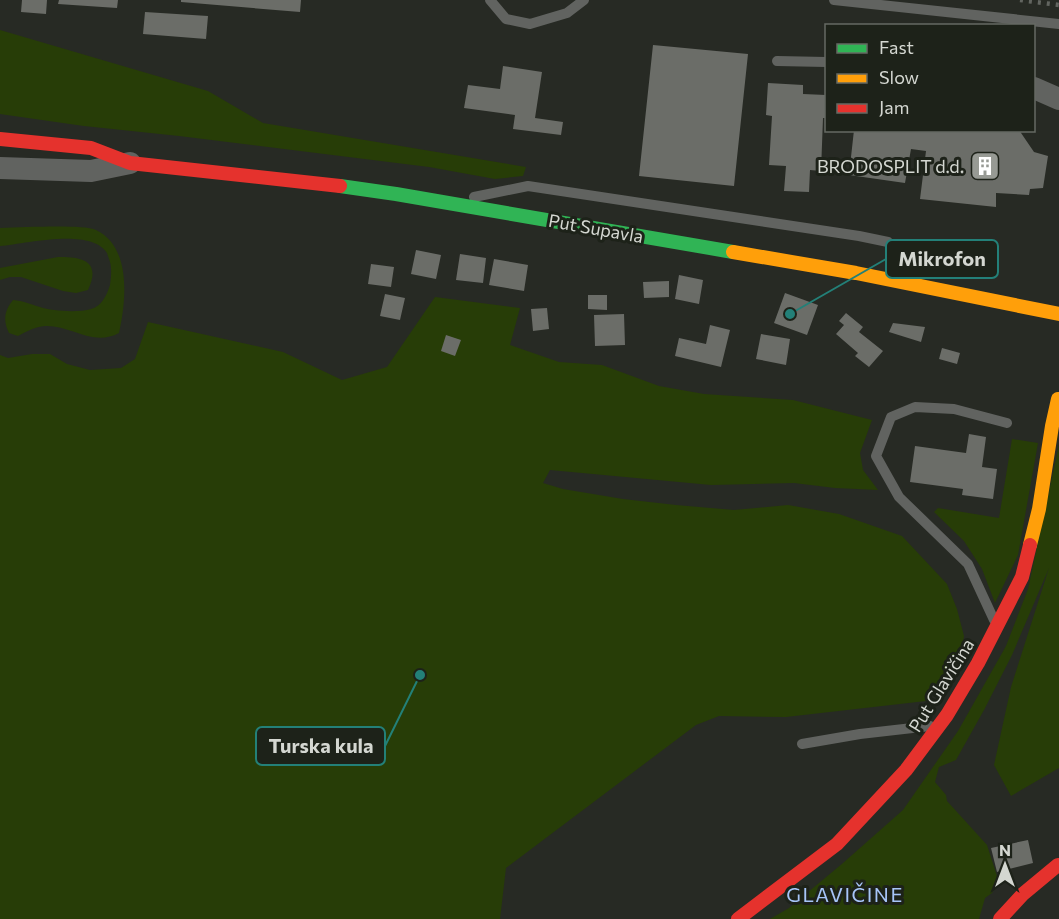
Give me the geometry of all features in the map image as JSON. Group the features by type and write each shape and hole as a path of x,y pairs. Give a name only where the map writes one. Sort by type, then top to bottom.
{"street":[{"path":"1035,88 1059,99"},
{"name":"Put Supavla","path":"0,139 92,148 130,163 301,181 445,203 832,269 1059,314"},
{"name":"Put Supavla","path":"0,168 91,171 130,163"},
{"name":"Put Glavičina","path":"738,919 837,844 906,770 939,725 978,663 1022,577 1039,509 1058,399"},
{"path":"1000,919 1023,894 1058,865"}],"lane":[{"path":"490,0 506,19 530,24 567,13 584,0"},
{"path":"834,0 1059,24"},
{"path":"777,61 825,62"},
{"path":"445,203 528,186 888,242 925,286"},
{"path":"997,626 968,564 899,497 876,456 891,417 915,407 954,409 1007,423"},
{"path":"802,744 860,734 939,725"}],"green space":[{"path":"0,30 208,91 263,123 526,167 523,176 495,179 429,167 0,114"},
{"path":"0,228 90,228 108,238 116,249 124,276 119,333 100,338 45,326 18,336 9,333 5,316 13,300 51,310 86,310 95,308 101,303 110,285 110,262 107,253 99,245 73,239 57,239 0,246"},
{"path":"58,257 74,258 87,262 91,266 92,280 88,290 76,293 63,291 21,277 0,280 0,268"},
{"path":"435,297 520,308 510,345 559,362 602,365 659,386 704,394 793,400 872,420 860,453 863,470 878,490 794,483 711,485 550,470 543,483 563,489 623,499 676,505 734,510 788,505 839,514 902,536 947,584 964,636 961,656 926,701 786,717 719,716 696,725 506,868 500,919 0,919 0,355 8,358 50,354 67,364 90,370 121,368 135,359 148,322 283,352 342,380 387,367"},
{"path":"1012,439 1038,443 1018,555 995,603 982,569 964,541 934,512 938,508 999,518"},
{"path":"1059,445 1059,768 1011,796 994,765 1011,687 1049,568 1012,655 984,710 956,760 939,767 935,782 946,795 947,801 987,845 997,876 992,893 985,898 979,919 770,919 789,908 903,810 958,731 1006,646 1028,589"}],"building":[{"path":"22,0 47,0 46,14 21,12"},
{"path":"59,0 118,0 117,8 58,4"},
{"path":"181,0 301,0 300,12 181,2"},
{"path":"145,12 208,16 206,39 143,34"},
{"path":"653,45 748,54 734,186 639,176"},
{"path":"503,66 542,72 535,118 563,122 561,135 513,129 515,115 464,108 468,85 500,89"},
{"path":"768,83 803,85 803,94 825,95 821,171 810,170 809,192 784,191 786,166 769,165 772,116 766,115"},
{"name":"BRODOSPLIT d.d.","path":"854,132 1020,132 1034,152 1048,156 1043,188 1030,189 1029,195 996,193 996,207 920,199 926,151 911,149 905,183 849,175"},
{"path":"416,250 441,255 436,279 411,274"},
{"path":"460,254 486,258 483,283 456,280"},
{"path":"494,259 528,265 524,291 489,285"},
{"path":"371,264 394,267 391,287 368,284"},
{"path":"679,275 703,280 699,304 675,299"},
{"path":"669,281 669,297 644,298 643,282"},
{"path":"785,293 818,305 807,335 774,323"},
{"path":"385,294 405,298 400,320 380,316"},
{"path":"588,295 607,295 607,310 588,309"},
{"path":"547,308 549,329 533,331 531,309"},
{"path":"846,313 863,327 859,332 883,351 869,367 855,356 858,353 836,334 844,325 839,321"},
{"path":"624,314 625,345 595,346 594,315"},
{"path":"893,323 925,327 921,342 889,332"},
{"path":"710,325 730,330 721,367 675,356 679,338 706,344"},
{"path":"761,334 790,339 786,365 756,359"},
{"path":"446,335 461,340 455,356 441,351"},
{"path":"942,348 960,353 957,364 939,359"},
{"path":"969,434 986,437 982,467 997,469 993,499 962,495 963,489 910,482 915,446 966,453"},
{"path":"1028,840 1033,863 997,872 991,848"}],"railway":[{"path":"1020,0 1059,5"}],"traffic: fast":[{"path":"340,186 733,252"}],"traffic: slow":[{"path":"733,252 856,273 1059,314"},
{"path":"1030,545 1039,509 1058,399"}],"traffic: jam":[{"path":"0,139 91,148 130,163 340,186"},
{"path":"738,919 837,844 906,770 947,715 978,663 1022,577 1030,545"},
{"path":"1000,919 1023,894 1058,865"}],"place":[{"name":"BRODOSPLIT d.d.","path":"985,166"},
{"name":"Mikrofon","path":"790,314"},
{"name":"Turska kula","path":"420,675"}],"district":[{"name":"GLAVIČINE","path":"845,894"}]}
